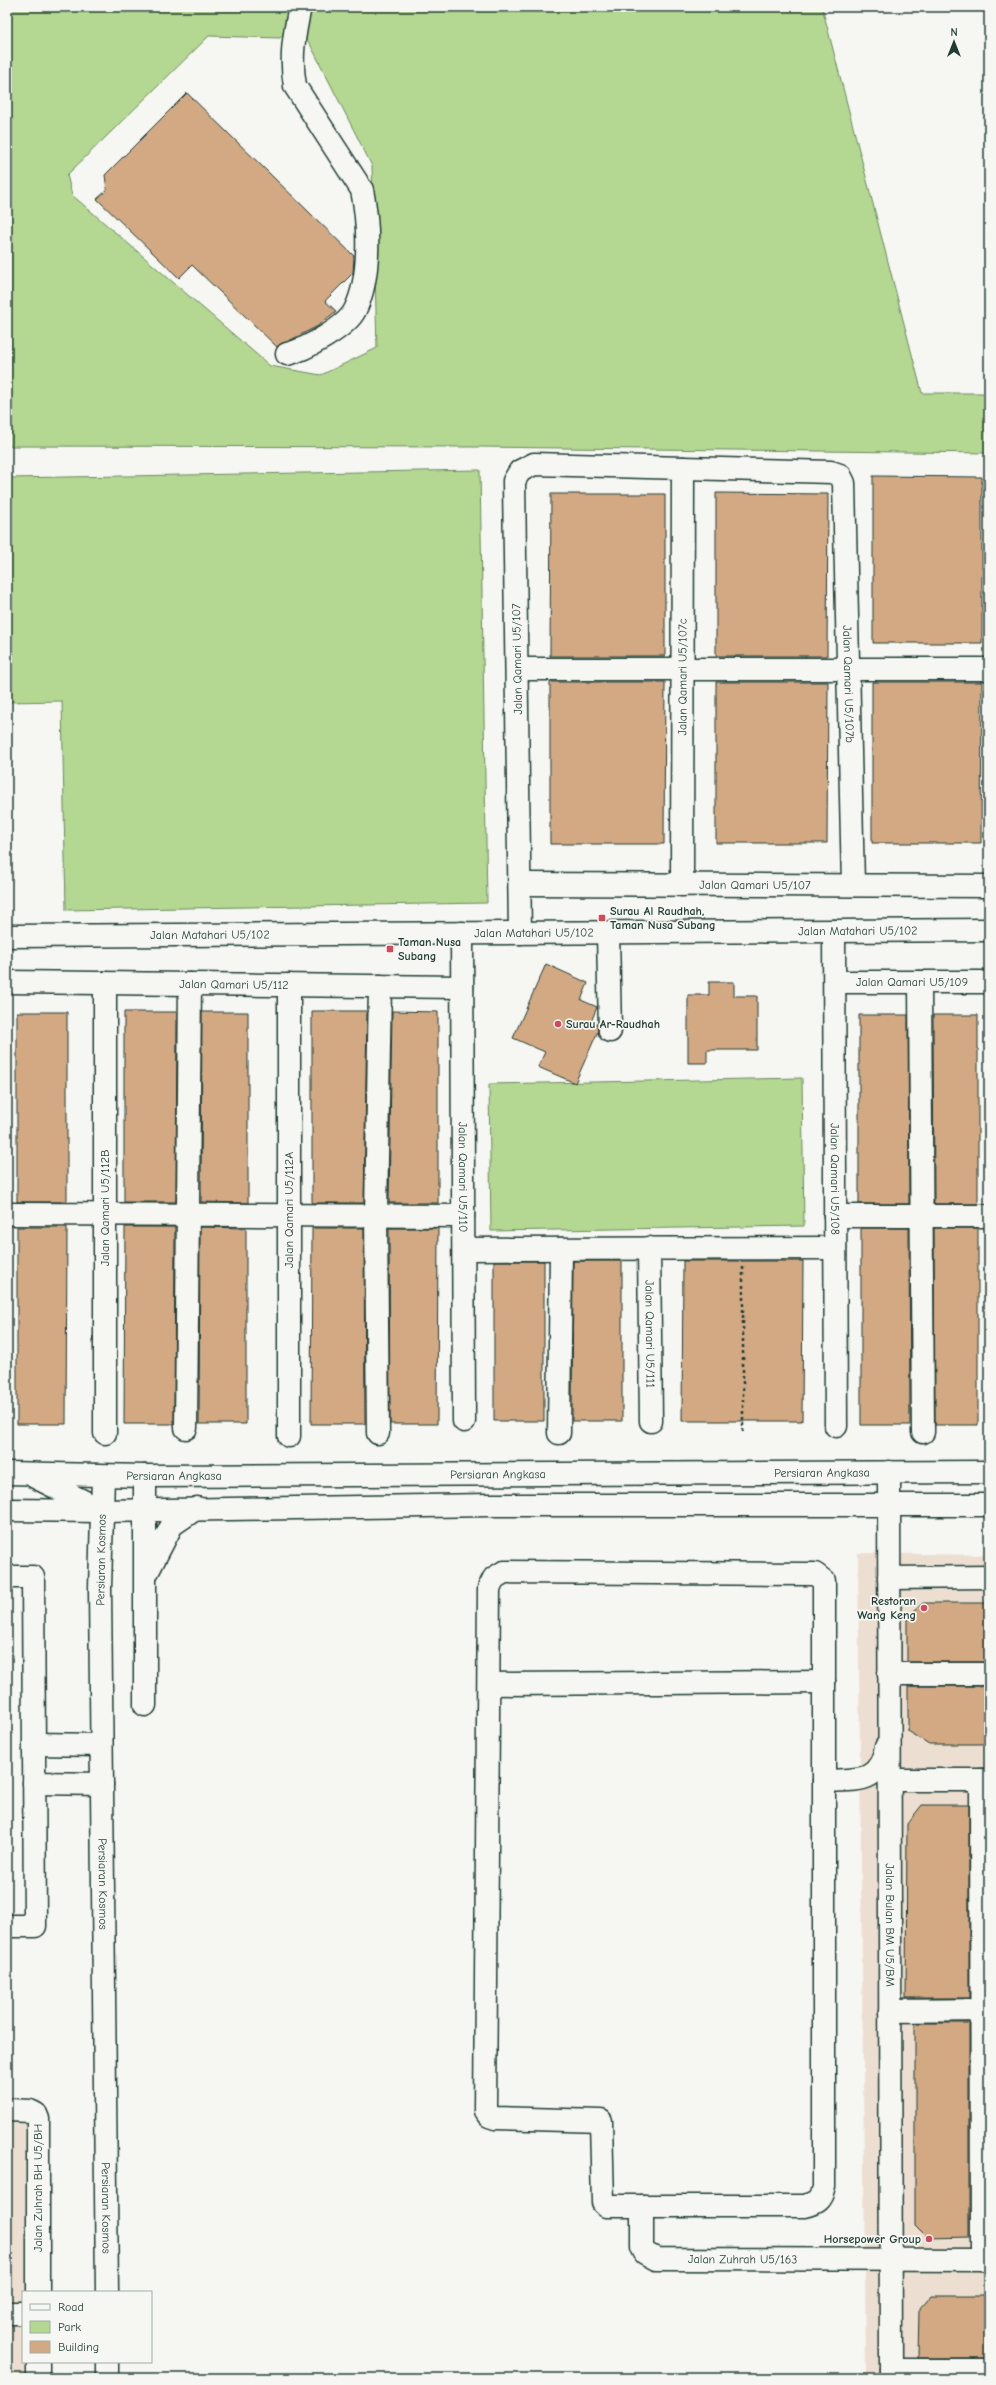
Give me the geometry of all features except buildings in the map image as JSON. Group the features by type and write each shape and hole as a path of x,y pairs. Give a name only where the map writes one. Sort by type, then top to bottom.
{"street":[{"path":"287,354 300,351 346,322 355,311 366,277 366,207 362,190 295,86 291,66 292,42 300,7"},
{"name":"Jalan Qamari U5/107","path":"520,933 518,669 514,481 520,470 534,464 683,468"},
{"name":"Jalan Qamari U5/107b","path":"683,468 831,472 840,475 844,483 853,885"},
{"name":"Jalan Qamari U5/107c","path":"682,885 684,669 683,468"},
{"path":"518,669 989,669"},
{"name":"Jalan Qamari U5/107","path":"520,884 989,886"},
{"name":"Jalan Matahari U5/102","path":"7,936 989,930"},
{"name":"Jalan Qamari U5/108","path":"834,931 836,1426"},
{"name":"Jalan Qamari U5/110","path":"462,933 464,1422"},
{"path":"608,933 610,1031"},
{"name":"Jalan Qamari U5/112","path":"7,982 462,987"},
{"name":"Jalan Qamari U5/109","path":"834,982 989,982"},
{"path":"920,982 923,1432"},
{"name":"Jalan Qamari U5/112B","path":"105,983 105,1433"},
{"path":"186,1428 190,984"},
{"name":"Jalan Qamari U5/112A","path":"289,985 289,1436"},
{"path":"378,1433 376,1215 380,986"},
{"path":"7,1214 289,1214 463,1216"},
{"path":"835,1216 989,1216"},
{"name":"Jalan Qamari U5/111","path":"650,1248 651,1421"},
{"path":"464,1249 835,1248"},
{"path":"559,1433 561,1249"},
{"name":"Jalan Bulan BM U5/BM","path":"889,1472 890,2374"},
{"name":"Persiaran Angkasa","path":"17,1473 145,1476 989,1472"},
{"path":"17,1473 78,1497 101,1511"},
{"name":"Persiaran Kosmos","path":"103,1476 100,1589 107,2291"},
{"path":"145,1476 145,1705"},
{"path":"7,1510 101,1511 198,1508 889,1504 989,1505"},
{"path":"145,1578 162,1540 172,1525 198,1508"},
{"path":"504,1572 815,1574 824,1581 823,2193 816,2203 804,2206 606,2206 603,2203 601,2120 495,2118 489,2116 485,2110 488,1684 488,1588 494,1578 504,1572"},
{"path":"7,1577 33,1577 35,1926 7,1926"},
{"path":"889,1578 989,1578"},
{"path":"889,1674 989,1674"},
{"path":"488,1684 824,1682"},
{"path":"824,1780 864,1779 872,1776 884,1758 889,1730"},
{"path":"34,1744 101,1745"},
{"path":"890,1780 985,1780 986,2260"},
{"path":"34,1783 102,1784"},
{"path":"890,2011 985,2010"},
{"name":"Jalan Zuhrah BH U5/BH","path":"7,2110 30,2110 36,2114 38,2119 38,2291"},
{"name":"Jalan Zuhrah U5/163","path":"642,2206 642,2247 645,2252 656,2259 986,2260"},
{"path":"7,2313 22,2313"},
{"path":"38,2363 38,2378"},
{"path":"107,2363 107,2378"},
{"path":"890,2374 989,2370"}],"path":[{"path":"743,1248 743,1432"}],"shaded area":[{"path":"858,1553 989,1555 989,2378 866,2378"},
{"path":"7,2117 29,2117 30,2291 22,2291 22,2363 30,2363 30,2378 7,2378"}],"green space":[{"path":"7,7 290,7 286,31 280,38 209,36 67,175 72,195 270,366 321,375 377,348 372,166 310,44 302,35 308,7 822,7 922,393 989,393 989,453 478,447 7,446"},
{"path":"480,470 487,903 66,910 62,701 7,702 7,478"},
{"path":"802,1078 804,1226 491,1231 489,1084"}],"place":[{"name":"Surau Al Raudhah, Taman Nusa Subang","path":"602,918"},
{"name":"Taman Nusa Subang","path":"390,949"},
{"name":"Surau Ar-Raudhah","path":"558,1024"},
{"name":"Restoran Wang Keng","path":"924,1608"},
{"name":"Horsepower Group","path":"929,2239"}]}
